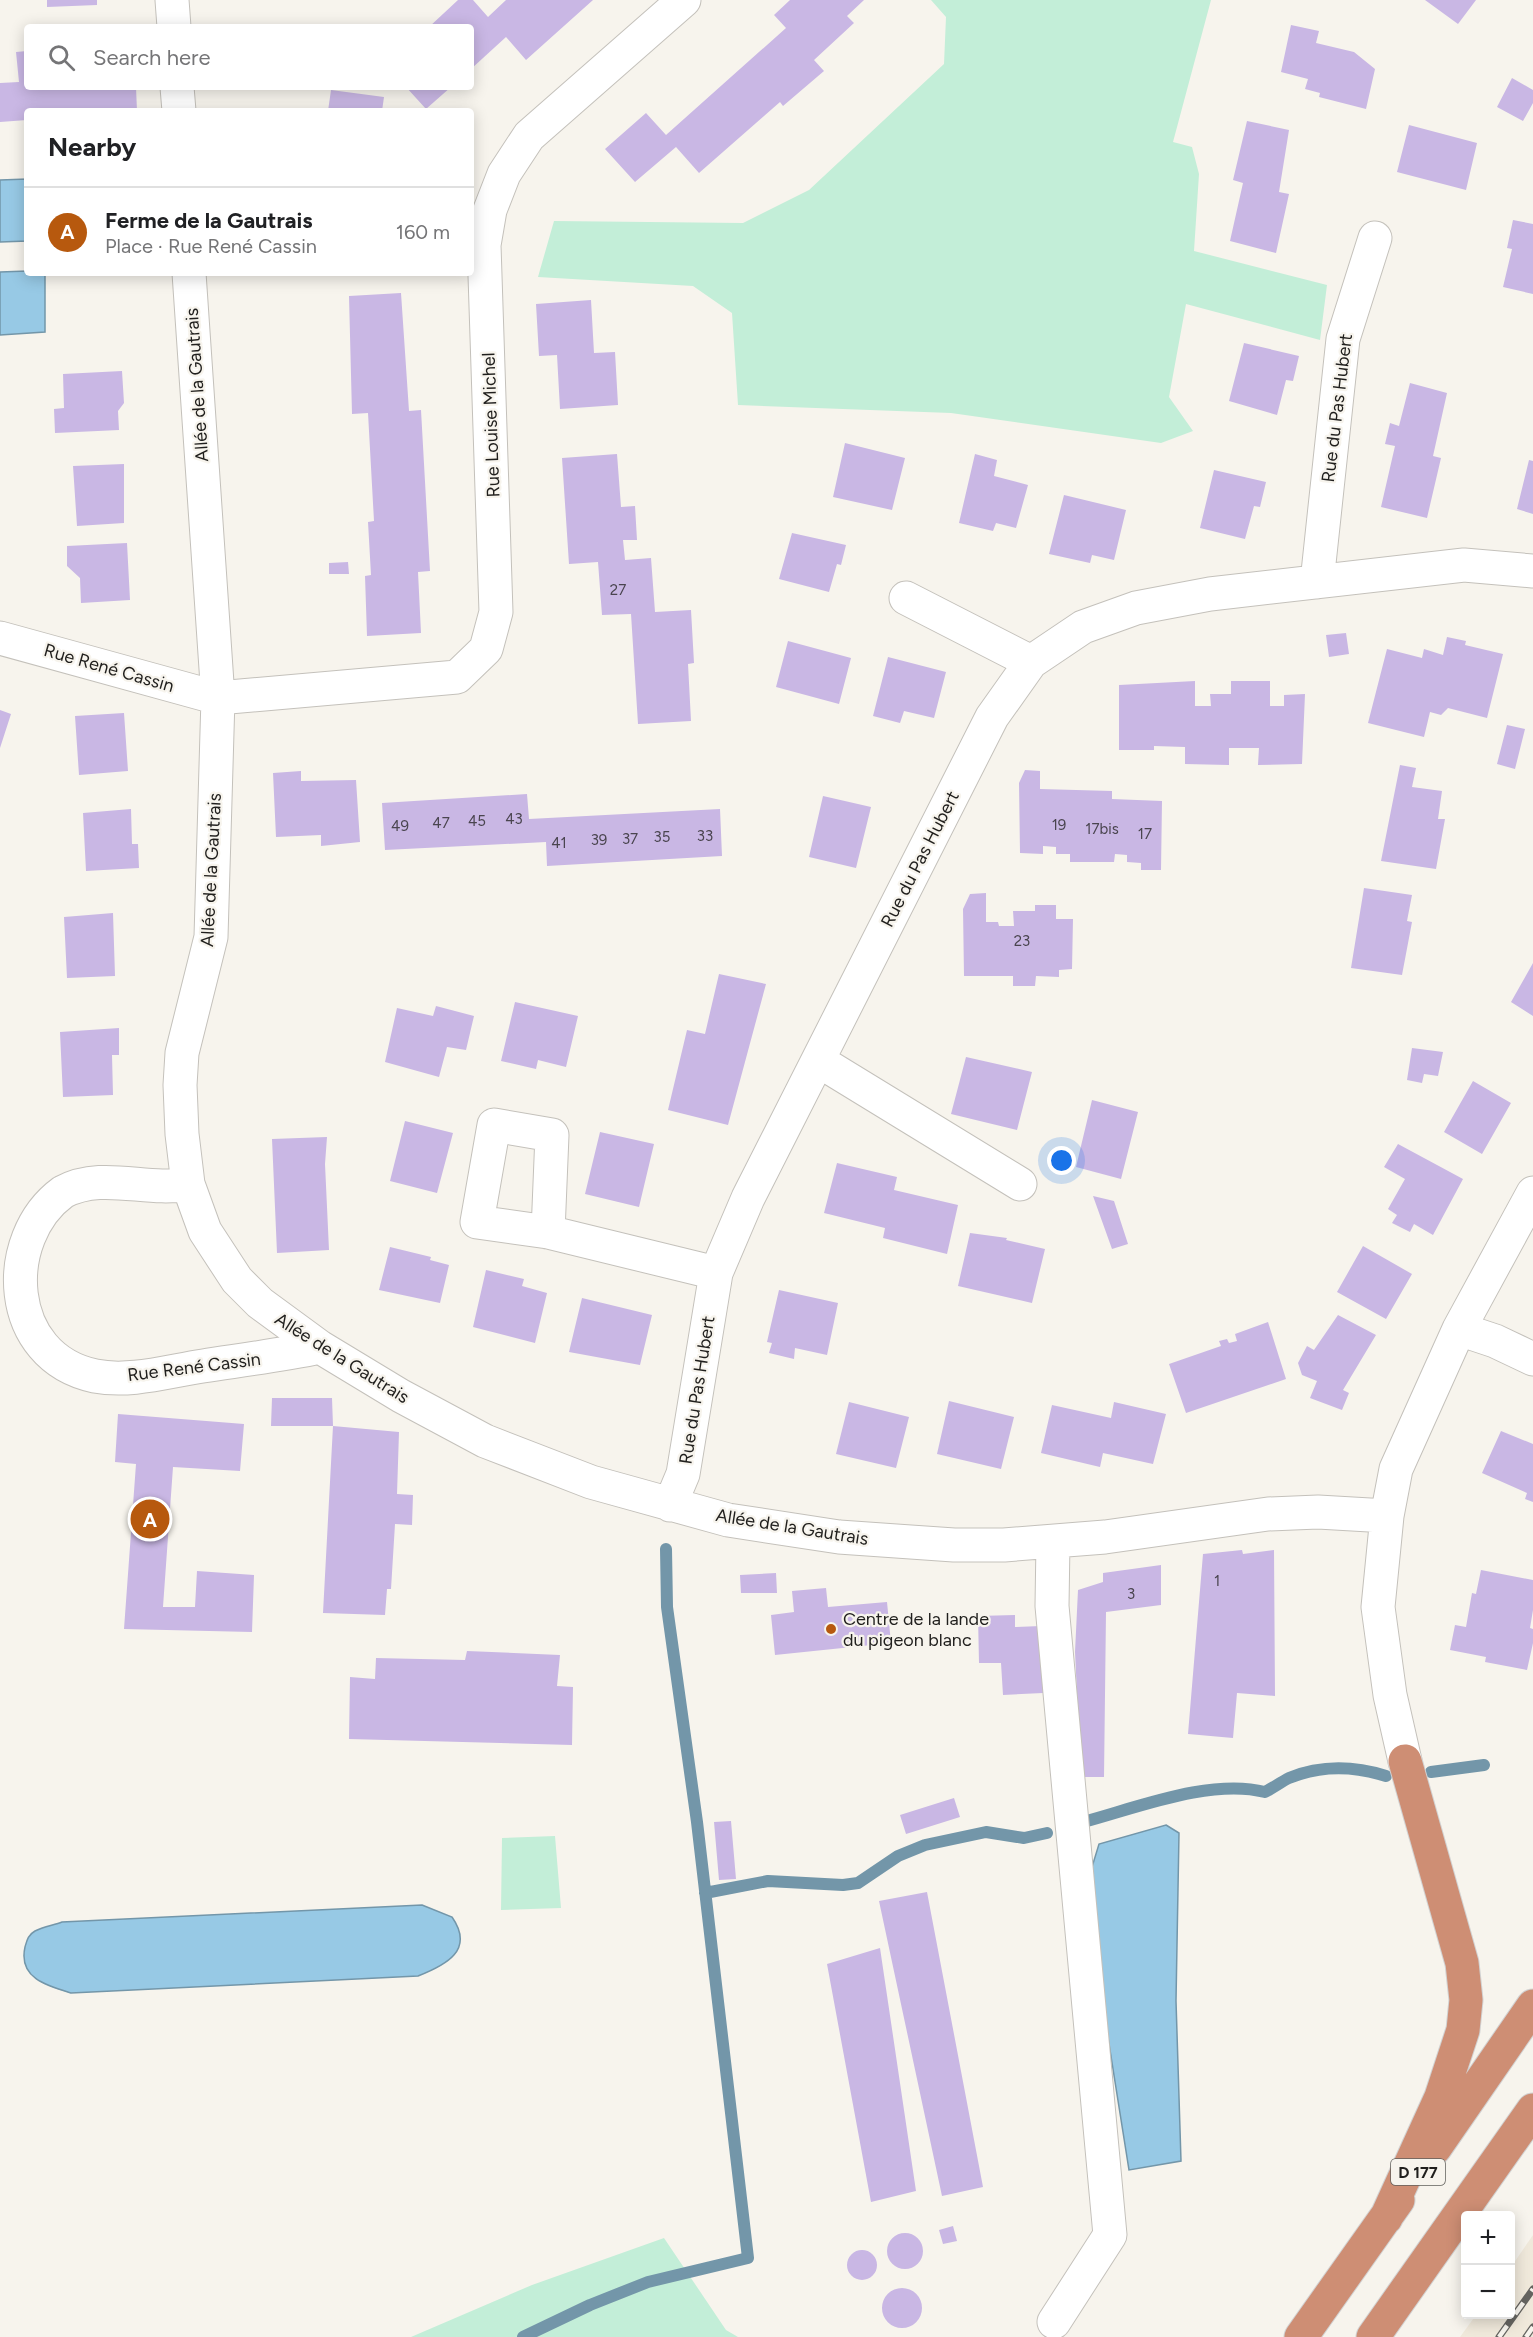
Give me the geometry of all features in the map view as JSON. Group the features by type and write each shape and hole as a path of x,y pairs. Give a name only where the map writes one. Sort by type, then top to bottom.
{"highway":[{"path":"1386,2218 1441,2097 1463,2030 1466,2000 1462,1963 1405,1761"},
{"name":"D 177","path":"1301,2337 1533,2006"},
{"path":"1373,2337 1533,2110"}],"street":[{"path":"172,0 174,24"},
{"name":"Rue Louise Michel","path":"218,698 457,677 486,649 496,612 497,573 484,245 489,210 504,174 529,136 684,0"},
{"path":"177,90 179,108"},
{"name":"Rue du Pas Hubert","path":"1317,582 1343,339 1375,238"},
{"name":"Allée de la Gautrais","path":"189,276 218,698 211,937 182,1053 180,1085 188,1184 205,1231 237,1280 260,1304 320,1347 401,1396 485,1441 591,1482 728,1520 839,1537 954,1545 1053,1542 1268,1514 1318,1512 1387,1516"},
{"name":"Rue du Pas Hubert","path":"670,1505 683,1474 716,1273 748,1198 992,717 1031,662 1083,627 1136,608 1210,594 1464,565 1533,571"},
{"path":"906,598 1031,662"},
{"name":"Rue René Cassin","path":"0,638 218,698"},
{"path":"819,1061 1020,1184"},
{"name":"Rue René Cassin","path":"188,1184 168,1188 122,1181 92,1183 66,1190 36,1209 5,1243 12,1298 22,1326 42,1349 70,1368 96,1376 168,1373 320,1347"},
{"path":"1405,1761 1390,1695 1378,1607 1387,1516 1396,1469 1459,1329 1533,1193"},
{"path":"548,1232 716,1273"},
{"path":"1459,1329 1495,1341 1533,1359"},
{"path":"1053,1542 1053,1606 1110,2235 1054,2322"}],"shaded area":[{"path":"1533,2235 1533,2337 1460,2337 1473,2319 1515,2319 1515,2261"}],"green space":[{"path":"931,0 1211,0 1173,142 1192,147 1199,174 1194,251 1327,285 1320,340 1186,304 1169,397 1193,431 1161,443 951,413 738,405 732,313 693,286 538,277 554,221 743,223 809,190 944,64 946,17"},
{"path":"555,1836 561,1908 501,1910 502,1838"},
{"path":"664,2238 726,2330 738,2337 411,2337 532,2285"}],"water":[{"path":"24,179 24,241 0,242 0,180"},
{"path":"24,271 24,276 45,276 45,332 0,335 0,272"},
{"path":"1166,1825 1179,1833 1176,2001 1181,2161 1129,2170 1097,1968 1092,1867 1099,1844"},
{"path":"422,1905 452,1917 460,1939 459,1947 454,1955 438,1967 418,1976 71,1993 36,1979 26,1966 24,1958 26,1944 31,1934 62,1922"}],"building":[{"path":"47,0 97,0 97,5 47,7"},
{"path":"458,0 473,0 488,17 506,0 593,0 526,60 506,37 474,66 474,24 432,24"},
{"path":"790,0 864,0 847,16 854,23 814,60 824,71 783,106 780,102 699,173 676,147 635,182 605,149 646,113 666,135 786,28 774,15"},
{"path":"1425,0 1476,0 1458,24"},
{"path":"1291,25 1319,31 1316,43 1354,52 1375,69 1366,109 1319,97 1320,93 1305,89 1308,79 1281,72"},
{"path":"24,51 24,90 136,90 137,108 24,108 24,120 0,122 0,83 19,82 16,52"},
{"path":"1512,78 1533,90 1533,103 1523,121 1497,107"},
{"path":"331,90 384,97 382,108 328,108"},
{"path":"409,90 448,90 427,108"},
{"path":"1247,121 1289,130 1279,192 1289,194 1276,253 1230,241 1243,183 1233,180"},
{"path":"1409,125 1477,143 1466,190 1397,172"},
{"path":"1513,220 1533,224 1533,294 1503,287 1512,249 1507,248"},
{"path":"401,293 409,411 421,410 430,571 418,572 421,633 367,636 365,576 371,575 368,522 374,521 368,413 352,414 349,296"},
{"path":"591,300 594,353 615,352 618,405 560,409 557,355 539,356 536,304"},
{"path":"1244,343 1299,356 1293,381 1286,380 1277,415 1229,401"},
{"path":"122,371 124,403 118,411 119,430 55,433 54,409 64,408 63,374"},
{"path":"1410,383 1447,393 1433,456 1441,458 1427,518 1381,507 1395,446 1385,444 1390,423 1399,426"},
{"path":"845,443 905,458 892,510 833,497"},
{"path":"617,454 621,507 635,506 637,540 623,540 625,560 651,558 655,612 691,610 694,663 688,664 691,721 638,724 631,614 602,615 598,562 569,564 562,458"},
{"path":"975,454 997,460 994,476 1028,485 1016,528 996,523 993,531 959,523"},
{"path":"1529,460 1533,461 1533,514 1517,509"},
{"path":"124,464 124,523 77,526 73,466"},
{"path":"1214,470 1266,482 1260,507 1254,506 1245,539 1200,528"},
{"path":"1064,495 1126,510 1114,560 1092,555 1090,563 1049,554"},
{"path":"792,533 846,545 841,565 837,564 829,592 779,579"},
{"path":"127,543 130,600 81,603 80,578 67,566 67,546"},
{"path":"348,562 349,574 329,574 329,563"},
{"path":"1346,633 1349,654 1329,657 1326,635"},
{"path":"1447,637 1466,641 1465,645 1503,654 1487,718 1448,708 1441,715 1430,712 1424,737 1368,723 1387,649 1422,658 1424,649 1443,655"},
{"path":"788,641 851,658 839,704 776,687"},
{"path":"888,657 946,672 934,718 904,711 900,723 873,716"},
{"path":"1195,681 1195,706 1211,706 1210,694 1231,694 1231,681 1270,681 1270,706 1284,706 1284,695 1305,694 1302,764 1258,765 1259,748 1229,748 1229,765 1185,764 1185,747 1154,746 1154,750 1119,750 1119,685"},
{"path":"0,710 11,714 0,748"},
{"path":"124,713 128,771 79,775 75,716"},
{"path":"1507,725 1525,729 1515,769 1497,764"},
{"path":"1400,765 1416,768 1412,787 1442,791 1438,819 1445,819 1436,869 1381,861"},
{"path":"1025,770 1040,771 1040,789 1112,791 1112,799 1162,801 1161,870 1141,870 1141,863 1127,862 1127,855 1115,854 1114,862 1070,862 1070,854 1056,854 1056,847 1043,846 1043,854 1020,853 1019,783"},
{"path":"301,771 301,781 356,780 360,842 321,846 321,835 276,837 273,773"},
{"path":"527,794 529,819 720,809 722,856 547,866 546,842 385,850 382,803"},
{"path":"823,796 871,807 856,868 809,857"},
{"path":"131,809 132,844 138,844 139,868 86,871 83,813"},
{"path":"1364,888 1412,895 1407,921 1412,922 1402,975 1351,968"},
{"path":"986,893 986,922 998,922 999,926 1014,926 1013,911 1035,911 1035,905 1056,905 1056,919 1073,919 1072,969 1059,970 1059,977 1036,976 1035,986 1013,986 1013,976 964,976 963,909 970,894"},
{"path":"113,913 115,976 67,978 64,917"},
{"path":"1533,963 1533,1016 1511,1002"},
{"path":"719,974 766,984 728,1125 668,1110 687,1030 705,1034"},
{"path":"515,1002 578,1016 566,1067 538,1060 536,1069 501,1061"},
{"path":"436,1006 474,1016 466,1050 447,1047 439,1077 385,1062 397,1008 433,1016"},
{"path":"119,1028 119,1055 112,1055 113,1095 63,1097 60,1032"},
{"path":"1412,1048 1443,1052 1438,1076 1424,1074 1422,1083 1407,1080"},
{"path":"966,1057 1032,1072 1017,1130 951,1114"},
{"path":"1473,1081 1511,1103 1482,1154 1444,1132"},
{"path":"1092,1100 1138,1112 1121,1179 1076,1167"},
{"path":"405,1121 453,1133 437,1193 390,1181"},
{"path":"600,1132 654,1144 639,1207 585,1194"},
{"path":"327,1137 325,1164 329,1250 277,1253 272,1139"},
{"path":"1398,1144 1463,1179 1433,1235 1414,1224 1410,1232 1392,1223 1397,1215 1388,1209 1405,1179 1384,1167"},
{"path":"837,1163 897,1177 894,1190 958,1205 947,1254 883,1238 885,1228 824,1213"},
{"path":"1093,1196 1114,1201 1128,1244 1112,1249"},
{"path":"970,1233 1007,1238 1006,1240 1045,1249 1032,1303 958,1286"},
{"path":"1363,1246 1412,1274 1386,1319 1337,1292"},
{"path":"390,1247 431,1257 430,1260 449,1265 440,1303 379,1290"},
{"path":"486,1270 524,1279 522,1286 547,1293 535,1343 473,1327"},
{"path":"779,1290 838,1303 827,1355 795,1348 794,1359 769,1353 772,1343 767,1342"},
{"path":"582,1298 652,1315 640,1365 569,1352"},
{"path":"1338,1315 1376,1335 1343,1390 1349,1393 1342,1410 1310,1398 1317,1381 1302,1375 1298,1363 1307,1346 1314,1350"},
{"path":"1268,1322 1286,1379 1186,1413 1169,1364 1221,1346 1219,1341 1227,1339 1229,1343 1237,1341 1235,1334"},
{"path":"272,1398 332,1398 333,1426 271,1426"},
{"path":"949,1401 1014,1417 1001,1469 937,1454"},
{"path":"849,1402 909,1417 896,1468 836,1454"},
{"path":"1114,1402 1166,1414 1153,1464 1103,1453 1100,1467 1041,1453 1052,1405 1111,1418"},
{"path":"118,1414 244,1424 240,1471 173,1467 163,1607 195,1607 197,1571 254,1575 252,1632 124,1629 136,1464 115,1462"},
{"path":"333,1426 399,1432 397,1494 413,1495 412,1525 395,1524 391,1589 387,1589 385,1615 323,1613"},
{"path":"1501,1431 1533,1444 1533,1502 1525,1499 1527,1493 1482,1473"},
{"path":"1242,1550 1243,1554 1274,1550 1275,1696 1237,1693 1233,1738 1188,1734 1203,1554"},
{"path":"1161,1565 1161,1605 1106,1612 1104,1777 1081,1777 1075,1652 1078,1590 1103,1582 1103,1573"},
{"path":"1481,1570 1533,1580 1533,1610 1530,1628 1533,1629 1533,1643 1527,1670 1485,1662 1486,1657 1450,1650 1455,1625 1466,1627 1472,1593 1476,1594"},
{"path":"776,1573 777,1593 741,1593 740,1575"},
{"name":"Centre de la lande du pigeon blanc","path":"826,1588 828,1607 887,1602 891,1643 775,1655 771,1615 794,1612 792,1591"},
{"path":"1015,1615 1015,1627 1041,1626 1043,1693 1003,1695 1001,1663 979,1663 978,1616"},
{"path":"467,1651 560,1655 557,1686 573,1687 572,1745 349,1739 350,1677 375,1679 376,1658 465,1660"},
{"path":"954,1798 960,1817 906,1834 900,1815"},
{"path":"731,1821 736,1879 719,1880 714,1822"},
{"path":"927,1892 983,2187 942,2196 879,1901"},
{"path":"880,1948 916,2191 871,2202 827,1964"},
{"path":"953,2226 957,2241 943,2244 939,2230"},
{"path":"905,2233 918,2238 923,2251 918,2264 905,2269 892,2264 887,2251 892,2238"},
{"path":"862,2250 868,2251 876,2259 876,2271 868,2279 862,2280 856,2279 848,2271 847,2265 848,2259 856,2251"},
{"path":"902,2288 916,2294 922,2308 916,2322 902,2328 888,2322 882,2308 888,2294"}],"waterway":[{"path":"523,2337 590,2305 648,2282 748,2258 697,1822 667,1607 666,1549"},
{"path":"1431,1772 1484,1765"},
{"path":"1083,1822 1174,1796 1198,1792 1221,1789 1265,1792 1289,1778 1325,1769 1362,1770 1386,1776"},
{"path":"705,1893 768,1881 843,1885 858,1883 898,1856 925,1845 986,1832 1024,1838 1047,1833"}],"railway":[{"path":"1499,2337 1533,2289"},
{"path":"1526,2337 1533,2327"}],"place":[{"name":"Ferme de la Gautrais","path":"150,1519"},
{"name":"Centre de la lande du pigeon blanc","path":"831,1629"}]}
